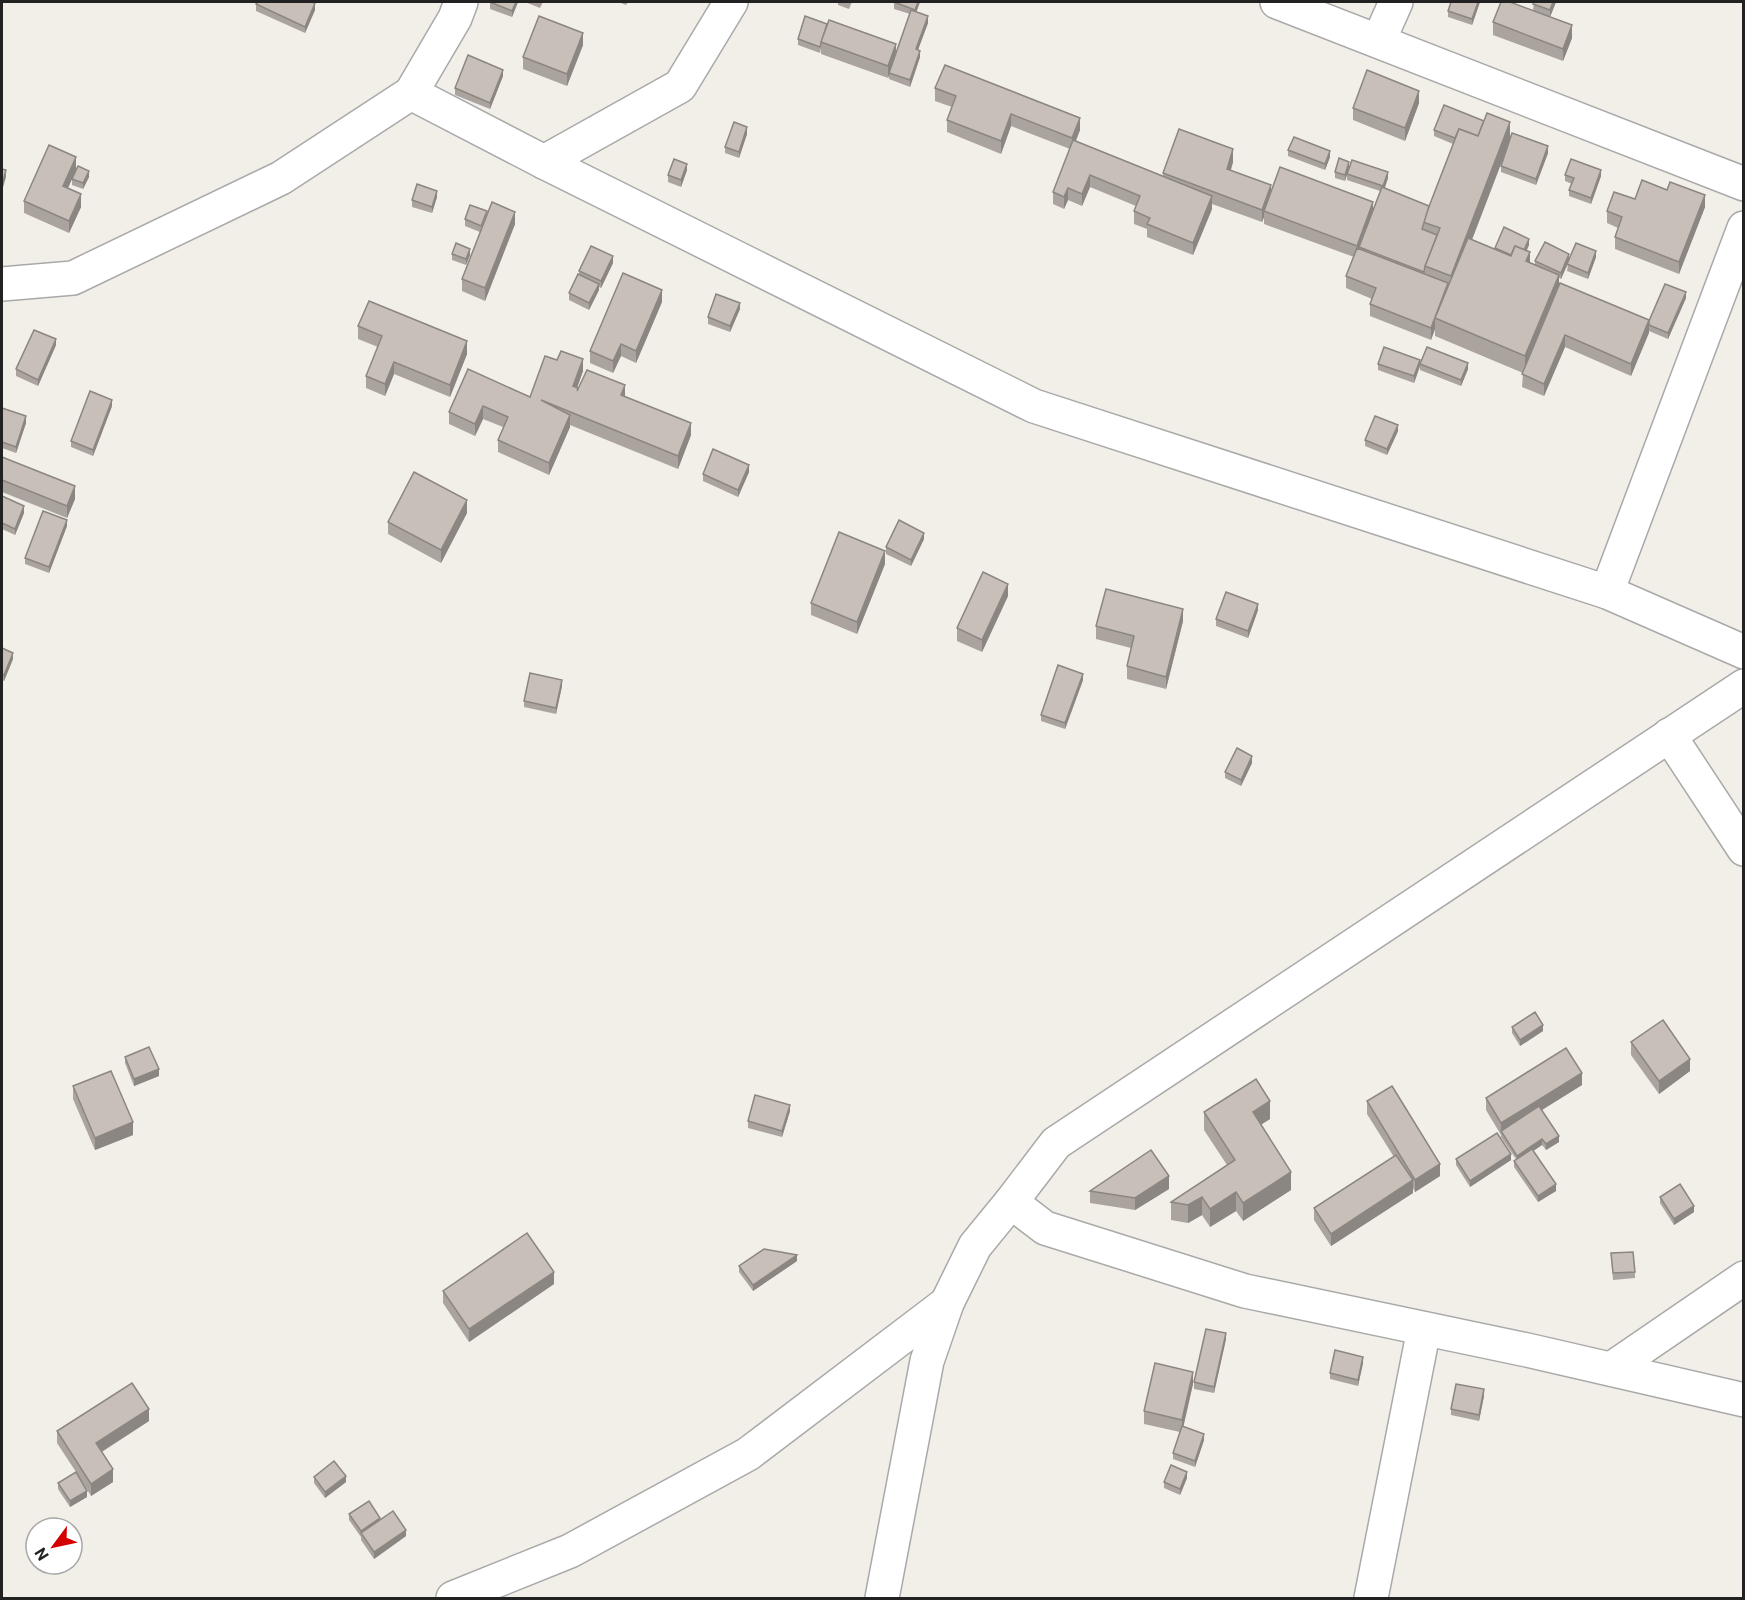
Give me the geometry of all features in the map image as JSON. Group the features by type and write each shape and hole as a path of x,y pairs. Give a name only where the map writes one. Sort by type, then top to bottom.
{"street":[{"path":"2,284 73,278 280,178 411,93 455,18 461,2"},
{"path":"544,162 680,86 731,2"},
{"path":"1277,2 1743,184"},
{"path":"1379,40 1396,2"},
{"path":"411,93 544,162 1034,406 1607,592 1743,652"},
{"path":"1607,592 1743,228"},
{"path":"882,1599 927,1361 947,1303 975,1246 1056,1143 1743,686"},
{"path":"1669,735 1743,849"},
{"path":"1011,1202 1045,1228 1245,1290 1743,1400"},
{"path":"1611,1369 1743,1278"},
{"path":"453,1599 570,1551 748,1454 947,1303"},
{"path":"1371,1599 1424,1329"}],"building":[{"path":"258,2 315,3 305,27 256,4"},
{"path":"490,2 516,2 512,11"},
{"path":"894,2 918,2 915,10"},
{"path":"1451,2 1478,2 1472,19 1448,11"},
{"path":"1501,2 1510,2 1572,25 1563,49 1493,22"},
{"path":"1534,2 1553,2 1550,10 1533,4"},
{"path":"911,10 928,16 916,49 920,51 910,80 889,73"},
{"path":"539,16 583,33 567,74 523,57"},
{"path":"805,16 827,24 820,47 798,39"},
{"path":"829,20 896,44 888,66 821,42"},
{"path":"468,55 503,70 490,103 455,88"},
{"path":"945,65 1080,118 1072,138 1011,114 1001,141 947,120 956,96 935,88"},
{"path":"1367,70 1419,91 1405,128 1353,108"},
{"path":"1444,105 1484,121 1478,136 1459,129 1455,138 1434,130"},
{"path":"1487,113 1510,122 1451,276 1425,266 1440,228 1423,222 1459,129 1478,136"},
{"path":"734,122 747,127 739,152 725,147"},
{"path":"1179,129 1233,149 1227,169 1271,185 1262,210 1163,173"},
{"path":"1512,133 1548,146 1536,179 1501,166"},
{"path":"1294,137 1330,151 1325,164 1288,150"},
{"path":"1073,140 1212,196 1193,243 1147,224 1150,218 1134,211 1140,196 1090,175 1082,194 1068,188 1064,197 1053,192"},
{"path":"49,145 76,157 63,186 81,194 69,221 24,201"},
{"path":"1339,158 1349,162 1345,175 1335,172"},
{"path":"674,159 687,164 681,180 668,175"},
{"path":"1571,159 1601,170 1591,198 1569,190 1574,178 1565,175"},
{"path":"1352,160 1388,172 1383,186 1347,174"},
{"path":"78,166 89,171 83,183 72,179"},
{"path":"1280,167 1373,202 1357,246 1264,211"},
{"path":"2,169 6,170 2,185"},
{"path":"1642,180 1667,190 1670,182 1705,195 1679,262 1615,237 1622,217 1607,211 1614,192 1635,199"},
{"path":"417,184 437,191 432,207 412,200"},
{"path":"1382,187 1429,206 1422,229 1437,235 1424,272 1359,247"},
{"path":"492,202 515,212 485,288 462,279"},
{"path":"470,205 487,211 481,226 465,219"},
{"path":"1504,227 1529,239 1524,250 1515,246 1511,255 1495,248"},
{"path":"1468,238 1511,256 1515,246 1530,252 1526,261 1559,275 1525,356 1435,318"},
{"path":"1545,242 1569,254 1561,273 1535,261"},
{"path":"456,243 470,249 466,259 452,254"},
{"path":"1576,243 1596,251 1588,273 1567,264"},
{"path":"591,246 613,256 601,281 579,271"},
{"path":"1357,248 1448,283 1431,328 1370,304 1376,288 1346,276"},
{"path":"623,273 662,290 636,351 621,344 613,361 590,351"},
{"path":"578,274 599,284 589,303 569,293"},
{"path":"1560,283 1649,320 1631,364 1565,335 1544,384 1522,374"},
{"path":"1665,284 1686,292 1668,333 1649,325"},
{"path":"716,294 740,303 730,326 708,317"},
{"path":"369,301 467,341 450,385 394,362 385,384 366,376 382,336 358,326"},
{"path":"34,330 56,339 38,380 16,369"},
{"path":"1384,347 1420,360 1414,376 1378,364"},
{"path":"1427,347 1468,363 1461,380 1420,364"},
{"path":"561,351 583,359 573,386 578,388 577,391 587,370 625,385 621,395 691,423 678,456 541,400 570,415 549,463 498,440 508,417 483,406 475,424 449,412 468,369 530,397 545,356 557,360"},
{"path":"90,391 112,400 93,450 71,441"},
{"path":"2,408 26,416 16,447 2,442"},
{"path":"1375,416 1398,425 1387,449 1365,440"},
{"path":"713,449 749,465 738,490 703,474"},
{"path":"2,457 75,486 67,506 2,480"},
{"path":"414,472 467,500 441,550 388,522"},
{"path":"2,496 24,506 15,529 2,523"},
{"path":"43,511 67,520 49,567 25,558"},
{"path":"899,520 924,533 911,560 886,547"},
{"path":"839,532 885,551 857,622 811,603"},
{"path":"983,572 1008,584 982,640 957,628"},
{"path":"1106,589 1183,609 1166,677 1127,666 1134,636 1096,626"},
{"path":"1226,592 1258,604 1248,631 1216,619"},
{"path":"2,648 13,653 4,675 2,674"},
{"path":"1058,665 1083,674 1065,723 1041,715"},
{"path":"530,673 562,680 556,708 524,701"},
{"path":"1237,748 1252,756 1241,780 1225,772"},
{"path":"1535,1012 1543,1025 1520,1040 1512,1027"},
{"path":"1663,1020 1690,1059 1659,1081 1631,1042"},
{"path":"149,1047 159,1069 134,1079 125,1057"},
{"path":"1566,1048 1582,1073 1501,1123 1486,1098"},
{"path":"111,1071 133,1122 95,1138 73,1086"},
{"path":"1256,1079 1270,1101 1253,1112 1291,1172 1243,1203 1236,1192 1210,1209 1202,1197 1188,1205 1171,1202 1235,1160 1204,1112"},
{"path":"1392,1086 1440,1164 1415,1180 1367,1101"},
{"path":"755,1095 790,1105 782,1131 748,1121"},
{"path":"1539,1106 1559,1136 1546,1144 1542,1139 1517,1156 1501,1131"},
{"path":"1497,1133 1511,1154 1470,1181 1456,1159"},
{"path":"1532,1149 1556,1184 1538,1196 1514,1161"},
{"path":"1151,1150 1169,1176 1135,1198 1090,1191"},
{"path":"1396,1155 1413,1180 1331,1234 1314,1208"},
{"path":"1680,1184 1694,1206 1674,1219 1660,1197"},
{"path":"527,1233 554,1272 469,1329 443,1291"},
{"path":"764,1249 797,1255 753,1285 739,1266"},
{"path":"1633,1252 1635,1272 1613,1273 1611,1253"},
{"path":"1206,1329 1226,1333 1214,1387 1194,1382"},
{"path":"1335,1350 1363,1357 1358,1380 1330,1373"},
{"path":"1155,1363 1193,1372 1182,1420 1144,1411"},
{"path":"132,1383 149,1409 96,1443 113,1469 91,1484 57,1431"},
{"path":"1456,1384 1484,1389 1479,1415 1451,1409"},
{"path":"1182,1426 1204,1434 1195,1461 1173,1453"},
{"path":"334,1461 346,1476 325,1492 314,1477"},
{"path":"1171,1465 1187,1472 1180,1489 1164,1482"},
{"path":"76,1472 87,1491 70,1501 58,1483"},
{"path":"369,1501 380,1518 361,1531 349,1514"},
{"path":"393,1511 406,1530 374,1552 361,1533"}]}
